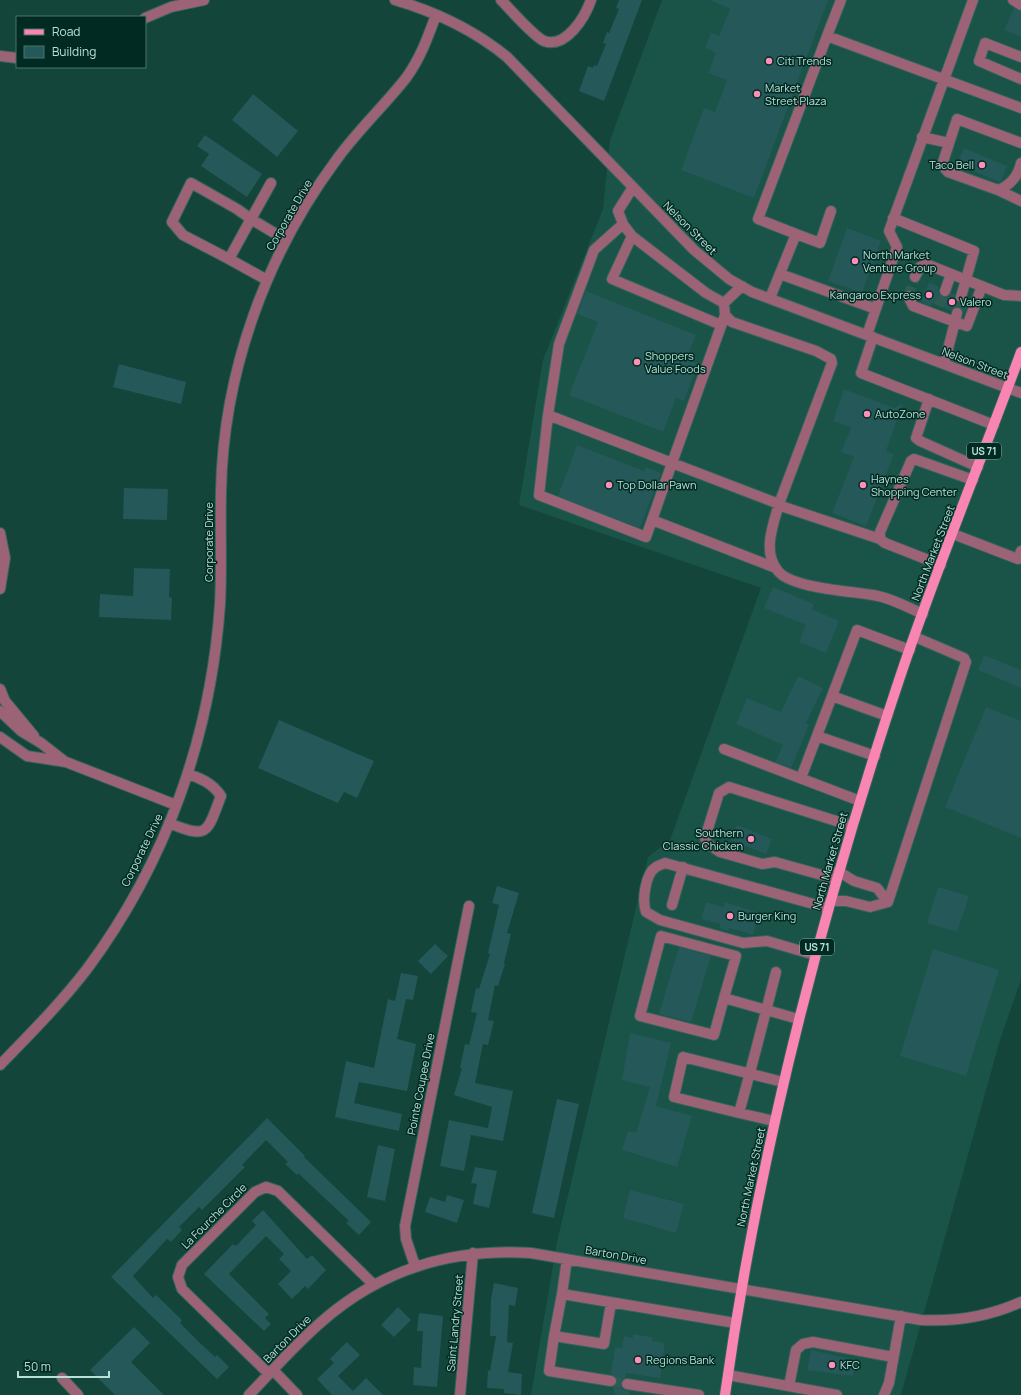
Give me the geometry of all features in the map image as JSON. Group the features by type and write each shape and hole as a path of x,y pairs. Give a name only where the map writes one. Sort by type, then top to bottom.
{"main road":[{"name":"North Market Street","path":"725,1395 741,1289 774,1121 798,1020 837,875 887,716 910,650 1021,352"}],"street":[{"path":"146,18 171,7 204,0"},
{"name":"Nelson Street","path":"395,0 436,15 473,33 507,56 707,262 729,279 770,298 1021,393"},
{"path":"501,0 540,38 551,42 566,36 579,24 591,0"},
{"path":"831,211 820,243 758,219 841,0"},
{"path":"973,0 889,231 897,247 876,309 861,373 994,425"},
{"path":"1013,0 1021,5"},
{"name":"Corporate Drive","path":"0,1065 47,1017 104,944 147,872 169,822 188,774 205,711 216,646 221,568 221,492 228,420 244,345 267,280 286,240 313,193 338,158 406,78 417,60 436,15"},
{"path":"827,36 1021,108"},
{"path":"1021,57 985,43 979,61 1021,79"},
{"path":"0,56 16,58"},
{"path":"1021,144 957,119 942,165 944,170 998,190 1021,201"},
{"path":"922,137 949,143"},
{"path":"998,190 1006,187 1015,178 1021,162"},
{"path":"267,280 183,235 172,222 191,183 238,209 251,220 286,240"},
{"path":"229,259 271,183"},
{"path":"633,187 618,211 623,224 632,236 706,293 724,302"},
{"path":"893,218 974,251 961,297"},
{"path":"623,224 594,250 559,344 548,415 539,495 646,537 725,315 724,302"},
{"path":"770,298 796,234"},
{"path":"632,236 612,279 721,325"},
{"path":"915,277 920,267 926,264 1004,295 1021,296"},
{"path":"780,274 876,309"},
{"path":"945,291 951,274"},
{"path":"724,302 742,286"},
{"path":"908,296 913,306 938,310 956,317 967,326 982,286"},
{"path":"725,315 732,322 816,352 831,359 832,363 779,504 769,547 771,559 778,572 797,583 879,596 923,614"},
{"path":"944,364 956,317"},
{"path":"929,400 916,438 978,467"},
{"path":"548,415 779,504 784,508 880,539 885,543 941,565"},
{"path":"880,539 880,532 911,461 914,459 973,480"},
{"path":"652,520 776,568"},
{"path":"0,533 5,558 0,589"},
{"path":"953,534 1020,556"},
{"path":"801,778 857,630 910,650"},
{"path":"888,902 966,662 964,658 915,637"},
{"path":"0,689 6,701 41,743"},
{"path":"832,696 887,716"},
{"path":"0,711 21,731 41,743 66,762"},
{"path":"817,736 875,756"},
{"path":"1,737 27,756 66,762 176,805"},
{"path":"724,749 860,801"},
{"path":"169,822 195,833 209,827 221,796 214,786 204,780 188,774"},
{"path":"852,826 729,787 719,793 705,838 708,844 720,852 762,864 775,862 837,875 876,888 888,902"},
{"path":"815,955 767,941 743,943 660,920 646,912 643,905 648,879 655,867 666,863 829,905 846,901 870,907 888,902"},
{"path":"672,906 683,868"},
{"name":"Pointe Coupee Drive","path":"415,1266 406,1238 405,1226 469,906"},
{"path":"661,936 736,956 724,998 714,1035 640,1016 661,936"},
{"path":"740,1113 776,972"},
{"path":"724,998 798,1020"},
{"path":"774,1121 674,1097 684,1057 783,1082"},
{"name":"La Fourche Circle","path":"297,1395 182,1289 178,1277 182,1265 255,1192 266,1187 278,1191 373,1284"},
{"name":"Barton Drive","path":"249,1395 319,1324 345,1303 373,1284 415,1266 473,1253 498,1251 526,1252 901,1316 939,1321 966,1320 988,1315 1021,1302"},
{"name":"Saint Landry Street","path":"460,1395 473,1253"},
{"path":"567,1259 549,1371 611,1381"},
{"path":"562,1294 735,1323"},
{"path":"554,1336 604,1344 611,1302"},
{"path":"884,1395 889,1383 901,1316"},
{"path":"789,1386 796,1350 803,1344 813,1342 893,1357"},
{"path":"728,1375 837,1395"},
{"path":"62,1378 78,1395"},
{"path":"627,1384 699,1395"}],"shaded area":[{"path":"662,0 1021,0 1021,980 1000,1040 901,1395 531,1395 557,1242 648,857 670,840 761,588 519,505 543,360 603,209 610,140"}],"building":[{"path":"619,0 642,0 604,101 579,91 588,66 593,68 594,65 597,66 606,44 603,43 607,32 609,33 619,9 616,8"},
{"name":"Market Street Plaza","path":"710,0 828,0 754,198 681,170 704,108 715,112 727,80 708,73 716,53 705,48 711,33 719,36 730,9"},
{"path":"1014,8 1021,11 1021,37 1004,30"},
{"path":"253,94 298,131 277,157 232,120"},
{"path":"205,135 262,174 247,197 201,166 209,154 197,146"},
{"name":"Taco Bell","path":"964,148 1007,166 1001,181 999,182 957,164"},
{"name":"North Market Venture Group","path":"847,228 881,241 862,293 828,281"},
{"name":"Valero","path":"929,282 938,286 939,293 942,297 947,297 951,293 955,295 955,299 959,303 963,303 967,299 970,300 964,315 963,311 959,307 955,307 951,311 932,303 931,306 921,302"},
{"name":"Shoppers Value Foods","path":"586,291 696,335 686,359 698,364 684,401 676,398 663,432 569,395 598,322 577,314"},
{"path":"119,364 186,382 181,404 113,387"},
{"path":"844,389 894,408 903,403 886,451 894,454 866,526 832,513 854,457 841,452 851,428 833,421"},
{"name":"Top Dollar Pawn","path":"577,445 644,471 646,467 661,473 640,528 558,496"},
{"path":"124,488 168,489 167,520 123,519"},
{"path":"134,568 170,569 169,597 172,598 171,620 99,617 100,594 133,596"},
{"path":"773,587 814,604 812,609 839,621 826,653 799,642 806,625 764,608"},
{"path":"984,655 1021,670 1021,688 978,670"},
{"path":"798,676 823,688 806,723 809,725 791,768 775,762 783,745 736,724 747,698 781,712"},
{"path":"986,707 1021,721 1021,838 945,807"},
{"path":"279,720 374,761 357,798 344,792 338,803 258,768"},
{"name":"Southern Classic Chicken","path":"737,825 772,839 766,854 731,840"},
{"path":"497,886 519,893 507,933 511,934 505,964 498,986 495,985 488,1020 494,1021 488,1045 483,1044 475,1083 513,1091 503,1141 471,1135 464,1171 440,1166 449,1120 488,1128 492,1107 454,1095 462,1068 460,1068 465,1044 469,1045 477,1013 471,1012 476,988 479,989 490,954 488,953 499,905 492,903"},
{"path":"938,887 969,896 957,932 927,923"},
{"name":"Burger King","path":"706,902 724,907 725,902 759,913 753,935 729,928 728,931 719,928 720,924 701,919"},
{"path":"435,944 448,956 431,974 418,961"},
{"path":"679,947 711,956 691,1022 659,1014"},
{"path":"933,949 999,970 966,1076 900,1056"},
{"path":"401,973 418,976 413,1000 406,999 397,1039 416,1044 407,1091 359,1082 354,1103 402,1114 399,1131 335,1117 346,1061 374,1068 388,999 395,1001"},
{"path":"630,1033 671,1043 656,1106 692,1116 677,1167 622,1150 628,1131 636,1133 650,1087 622,1080"},
{"path":"557,1099 579,1104 554,1218 532,1213"},
{"path":"267,1118 305,1156 304,1157 371,1222 359,1235 346,1223 349,1221 298,1173 297,1175 285,1164 288,1162 266,1140 242,1165 245,1167 202,1210 199,1207 179,1227 182,1230 171,1242 167,1239 133,1276 153,1298 156,1295 182,1320 180,1323 200,1343 215,1357 217,1355 229,1367 217,1379 111,1277"},
{"path":"378,1145 395,1149 385,1201 367,1197"},
{"path":"475,1167 497,1171 489,1208 473,1204 477,1184 471,1183"},
{"path":"630,1190 684,1204 676,1233 623,1218"},
{"path":"447,1195 464,1200 457,1223 425,1212 430,1197 445,1202"},
{"path":"263,1210 307,1259 312,1255 326,1270 308,1289 305,1286 292,1299 278,1284 291,1271 279,1259 284,1254 266,1236 229,1274 269,1314 265,1318 271,1324 264,1331 204,1274 233,1244 236,1246 256,1225 252,1221"},
{"path":"494,1283 518,1288 515,1306 509,1305 507,1342 513,1343 508,1372 522,1374 521,1395 504,1393 504,1389 487,1388 488,1370 490,1371 496,1336 490,1336 491,1299"},
{"path":"398,1307 411,1320 394,1337 381,1325"},
{"path":"419,1313 443,1316 437,1387 413,1385 414,1367 421,1368 423,1331 417,1331"},
{"path":"134,1327 150,1343 131,1362 164,1395 115,1395 90,1370"},
{"name":"Regions Bank","path":"633,1334 652,1337 652,1341 665,1343 660,1378 625,1373 626,1378 622,1380 621,1386 623,1389 629,1391 630,1395 615,1395 613,1387 616,1385 617,1379 611,1374 615,1347 622,1348 624,1336 633,1338"},
{"path":"347,1342 360,1355 338,1376 353,1391 366,1378 383,1395 332,1395 317,1379 334,1363 330,1359"},
{"name":"KFC","path":"811,1350 856,1360 853,1376 807,1370"}],"tunnel":[{"path":"908,296 915,277"},
{"path":"939,306 945,291"},
{"path":"957,313 961,297"},
{"path":"611,1381 627,1384"}],"place":[{"name":"Citi Trends","path":"769,61"},
{"name":"Market Street Plaza","path":"757,94"},
{"name":"Taco Bell","path":"982,165"},
{"name":"North Market Venture Group","path":"855,261"},
{"name":"Kangaroo Express","path":"929,295"},
{"name":"Valero","path":"952,302"},
{"name":"Shoppers Value Foods","path":"637,362"},
{"name":"AutoZone","path":"867,414"},
{"name":"Top Dollar Pawn","path":"609,485"},
{"name":"Haynes Shopping Center","path":"863,485"},
{"name":"Southern Classic Chicken","path":"751,839"},
{"name":"Burger King","path":"730,916"},
{"name":"Regions Bank","path":"638,1360"},
{"name":"KFC","path":"832,1365"}]}
